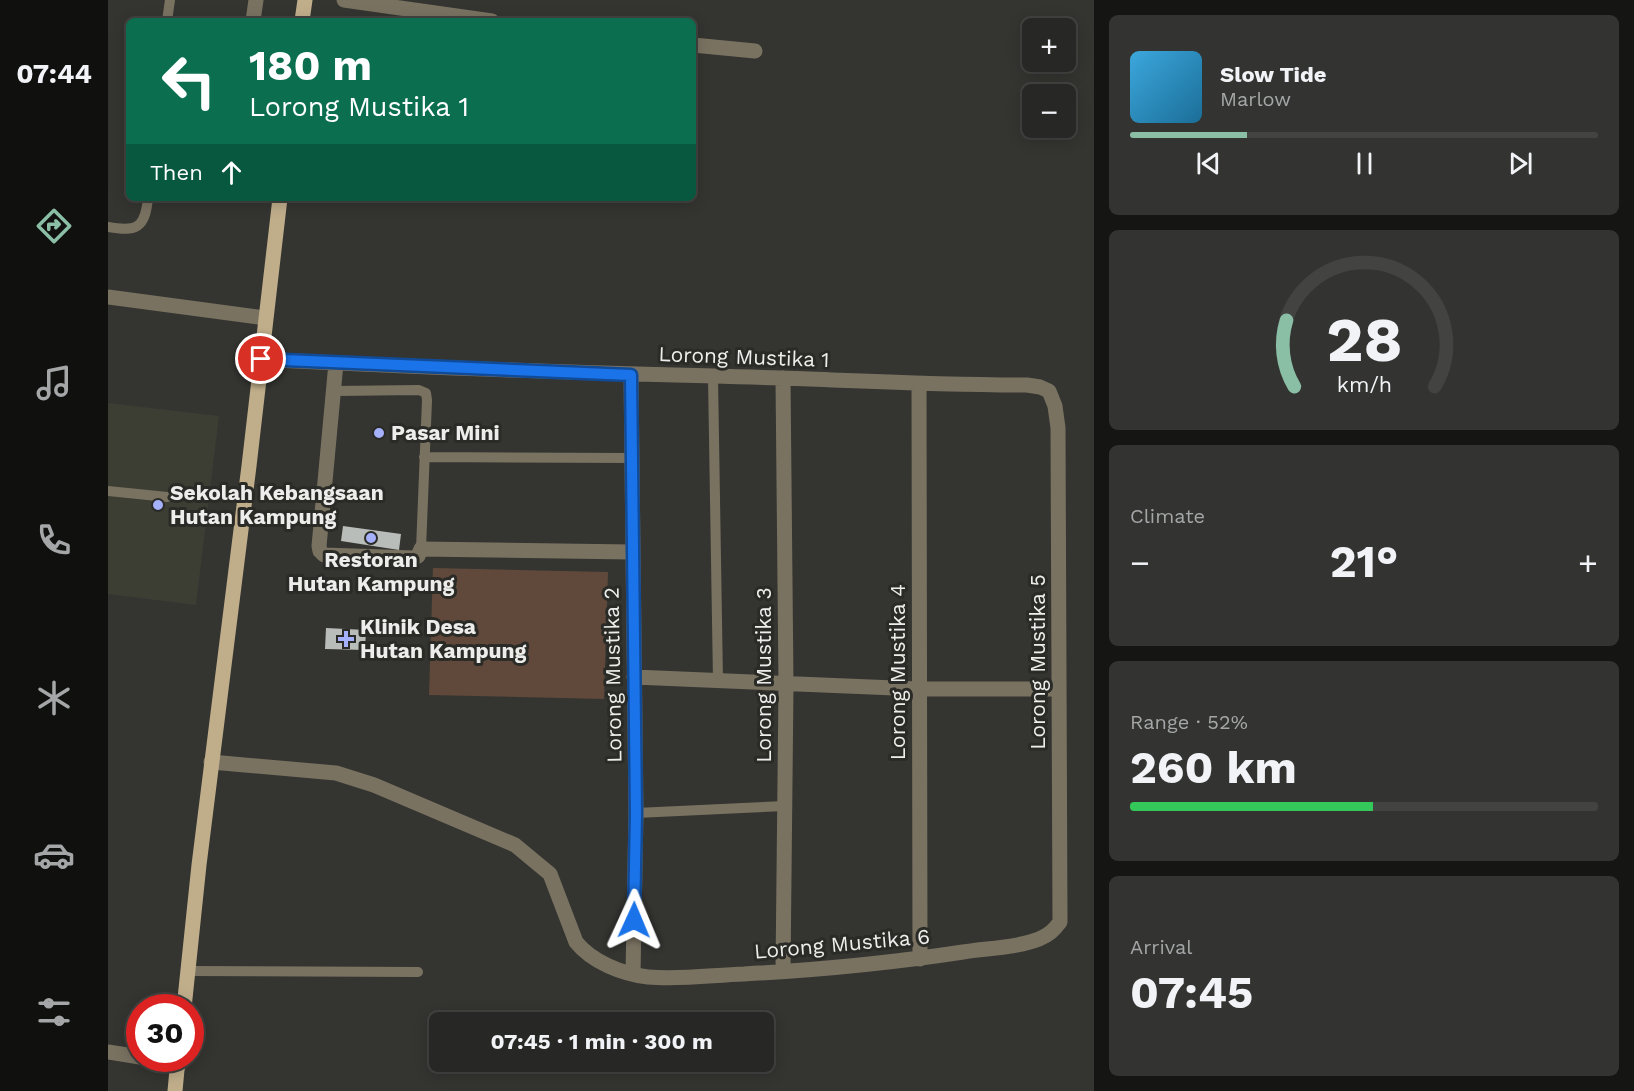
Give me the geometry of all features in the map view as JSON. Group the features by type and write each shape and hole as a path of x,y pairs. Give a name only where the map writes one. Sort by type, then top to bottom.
{"main road":[{"path":"302,18 305,0"},
{"path":"186,994 279,201"},
{"path":"175,1091 177,1072"}],"street":[{"path":"254,18 256,0"},
{"path":"344,0 471,18"},
{"path":"696,45 755,51"},
{"path":"108,297 265,318"},
{"name":"Lorong Mustika 1","path":"261,359 631,375 1027,385 1049,391"},
{"path":"336,363 319,546 324,555 414,558 418,556 421,549 632,552"},
{"name":"Lorong Mustika 2","path":"631,375 636,813 633,974"},
{"name":"Lorong Mustika 3","path":"783,378 786,685 783,972"},
{"name":"Lorong Mustika 4","path":"919,384 920,959"},
{"name":"Lorong Mustika 5","path":"1049,391 1055,406 1058,428 1061,910 1060,922 1052,932"},
{"path":"634,677 786,685 1058,689"},
{"name":"Lorong Mustika 6","path":"211,762 336,773 374,785 515,844 550,874 576,942 583,951 594,959 633,974 671,977 783,972 920,959 1031,941 1052,932"},
{"path":"108,1052 126,1055"}],"lane":[{"path":"167,18 170,0"},
{"path":"108,227 132,229 140,226 144,219 147,201"},
{"path":"713,377 718,681"},
{"path":"334,391 419,390 426,393 428,400 421,549"},
{"path":"424,457 632,458"},
{"path":"108,490 167,497"},
{"path":"636,813 785,806"},
{"path":"188,971 418,972"}],"shaded area":[{"name":"Sekolah Kebangsaan Hutan Kampung","path":"108,403 219,416 196,605 108,594"},
{"path":"433,568 608,572 604,699 429,695"}],"building":[{"name":"Restoran Hutan Kampung","path":"343,526 401,534 399,550 341,541"},
{"name":"Klinik Desa Hutan Kampung","path":"326,628 366,630 365,650 325,649"}],"place":[{"name":"Pasar Mini","path":"379,433"},
{"name":"Sekolah Kebangsaan Hutan Kampung","path":"158,505"},
{"name":"Restoran Hutan Kampung","path":"371,538"},
{"name":"Klinik Desa Hutan Kampung","path":"346,639"}],"route":[{"path":"261,359 631,375 636,813 634,920"}]}
